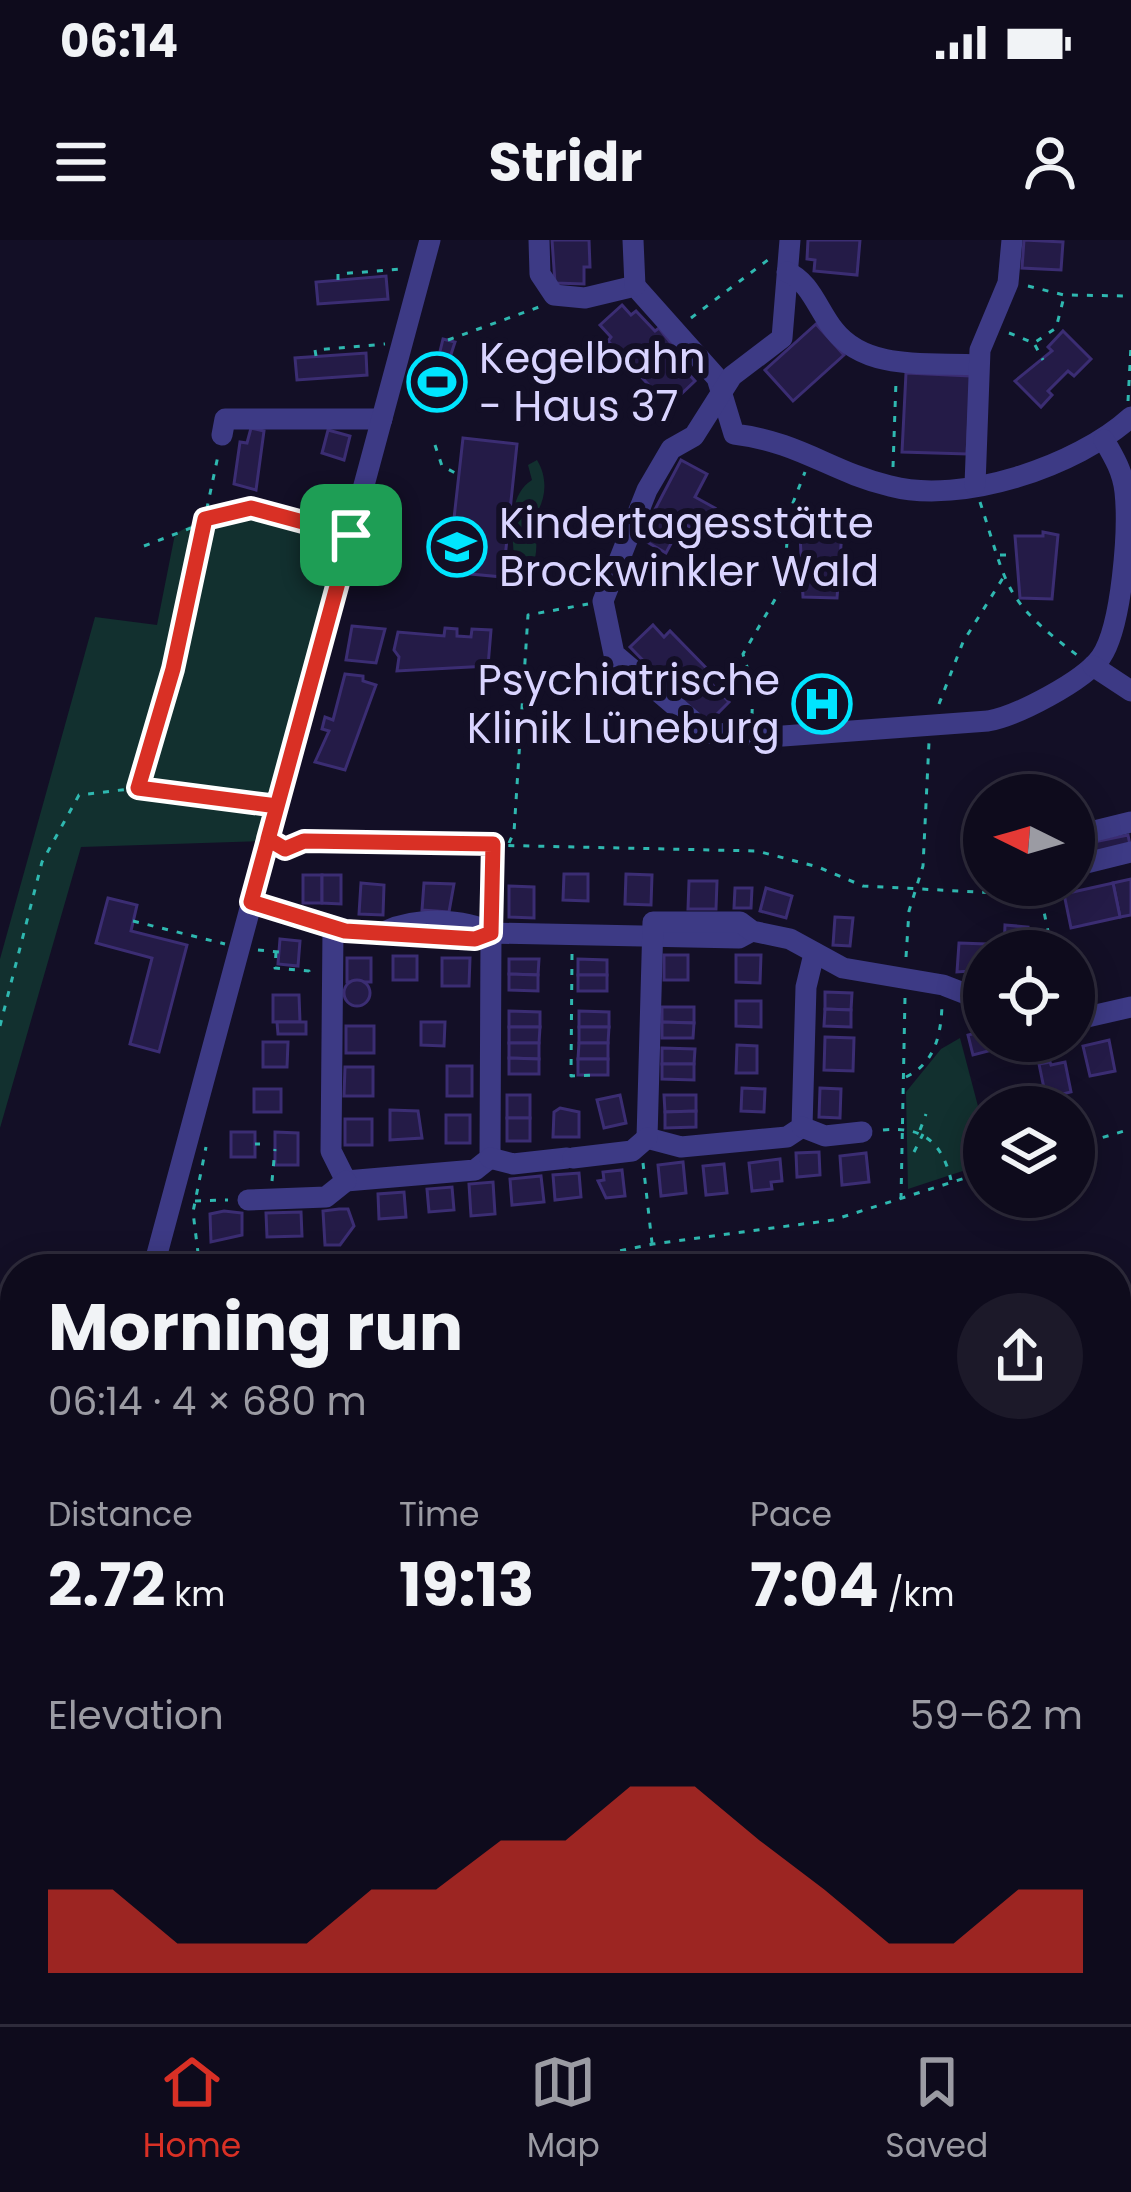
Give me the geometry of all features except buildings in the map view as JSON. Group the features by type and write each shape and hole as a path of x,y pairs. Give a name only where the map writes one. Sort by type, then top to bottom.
{"street":[{"path":"157,1254 239,947 261,905 279,848 277,806 430,240"},
{"path":"539,240 540,274 554,295 585,298 635,286"},
{"path":"632,240 635,286 711,369 724,390 734,434"},
{"path":"975,485 978,364 1008,283 1012,240"},
{"path":"788,256 836,333 849,345 897,362 978,364"},
{"path":"694,436 741,367 782,338 788,256"},
{"path":"222,435 225,419 382,419"},
{"path":"1104,440 1122,477 1126,510 1114,620 1104,653 1093,666 1007,718 752,735 707,733 624,666 608,639 603,601 647,490 671,449 694,436 776,439 892,487 975,485 1054,464 1104,440 1129,419"},
{"path":"1093,666 1131,691"},
{"path":"1095,831 1131,822"},
{"path":"1095,861 1131,852"},
{"path":"261,905 333,928 386,931 407,938 475,939 491,933 739,938 752,931 790,939 814,954 871,975 943,985 963,993"},
{"path":"333,928 331,1151 346,1181"},
{"path":"490,1158 491,933"},
{"path":"644,1142 650,937"},
{"path":"802,1127 806,987 814,954"},
{"path":"1095,1015 1131,1007"},
{"path":"490,1158 513,1164 632,1151 644,1142 681,1147 787,1137 802,1127"},
{"path":"802,1127 826,1136 862,1132"},
{"path":"248,1200 326,1197 346,1181 475,1170 490,1158"}],"path":[{"path":"673,331 772,257 788,256"},
{"path":"338,280 338,274 422,269"},
{"path":"1008,283 1064,295 1131,296"},
{"path":"448,340 542,306 554,295"},
{"path":"1034,344 1056,328 1064,295"},
{"path":"992,323 1034,344 1042,360"},
{"path":"1129,419 1131,346"},
{"path":"316,356 315,350 401,347"},
{"path":"892,487 897,362"},
{"path":"138,788 173,669 222,435"},
{"path":"435,445 442,466 459,475"},
{"path":"752,735 753,686 743,654 779,598 792,503 813,454"},
{"path":"975,485 1003,578 1020,610 1093,666"},
{"path":"144,546 205,519 251,508 351,535"},
{"path":"788,548 800,547"},
{"path":"998,555 1014,555"},
{"path":"930,725 963,642 1003,578"},
{"path":"508,845 516,809 529,615 603,601"},
{"path":"0,1026 42,862 79,794 138,788 277,806"},
{"path":"279,848 304,841 757,851 806,862 863,886 1036,895 1048,930"},
{"path":"491,933 493,844"},
{"path":"261,905 259,950 277,952 274,968 309,971 309,979"},
{"path":"133,921 239,947"},
{"path":"572,934 572,1076 593,1075"},
{"path":"903,1078 916,1072 937,1045 943,985"},
{"path":"914,1152 926,1114"},
{"path":"862,1132 900,1128 921,1133 942,1151 951,1182"},
{"path":"1095,1140 1131,1129"},
{"path":"644,1142 653,1244"},
{"path":"199,1254 194,1201 206,1146"},
{"path":"272,1199 275,1149"},
{"path":"605,1254 833,1220 963,1178"},
{"path":"194,1201 248,1200"}],"green space":[{"path":"537,460 544,491 531,521 535,557 520,591 514,585 513,514 522,489 532,480 528,465"},
{"path":"237,514 341,546 262,841 81,847 0,1128 0,959 95,617 157,625 175,534 200,520"},
{"path":"960,1038 973,1086 963,1086 963,1171 908,1189 906,1092 941,1049"}],"place":[{"name":"Kegelbahn - Haus 37","path":"437,382"},
{"name":"Kindertagesstätte Brockwinkler Wald","path":"457,547"},
{"name":"Psychiatrische Klinik Lüneburg","path":"822,704"}],"route":[{"path":"351,535 251,508 205,519 173,669 138,788 277,806 268,839 285,849 304,841 493,844 491,933 475,939 345,931 251,902 268,839 303,711 329,615 351,535"}]}
